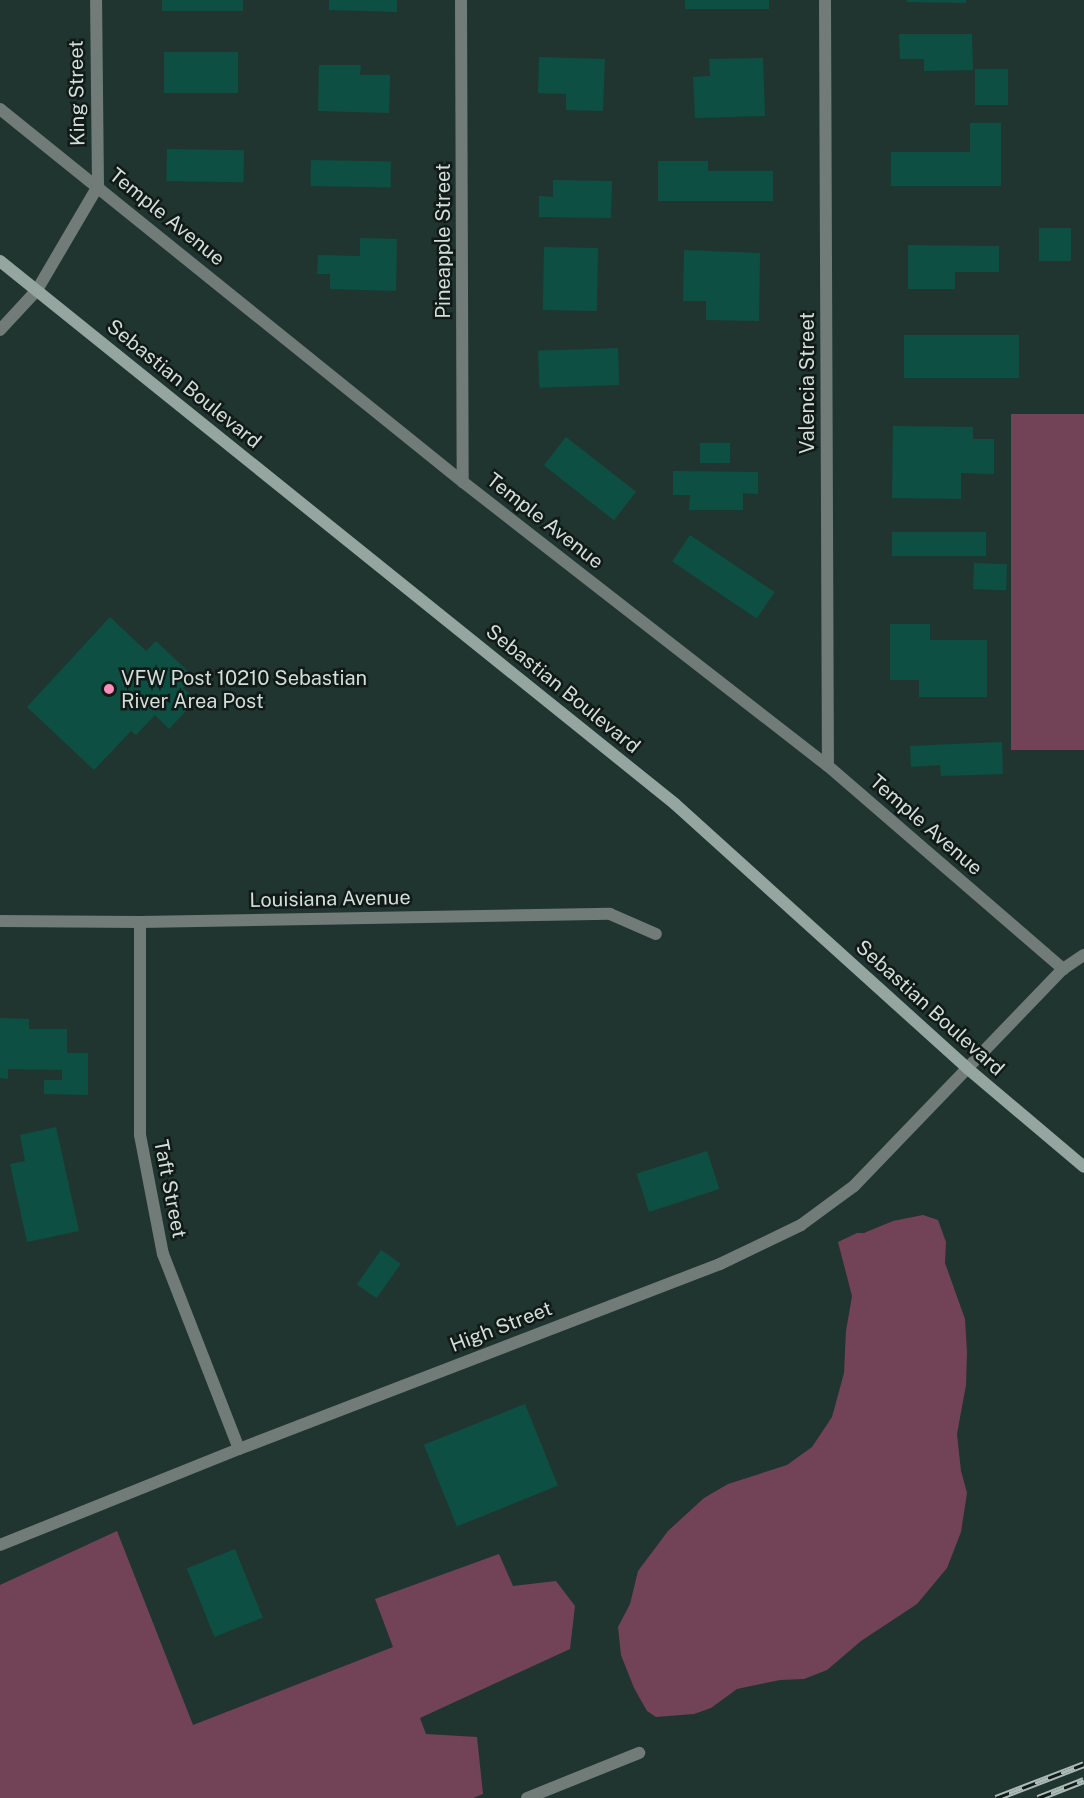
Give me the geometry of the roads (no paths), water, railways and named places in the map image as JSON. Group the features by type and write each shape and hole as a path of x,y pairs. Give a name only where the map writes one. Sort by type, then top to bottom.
{"main road":[{"name":"Sebastian Boulevard","path":"0,261 675,804 967,1068 1084,1167"}],"street":[{"name":"King Street","path":"96,0 98,186"},
{"name":"Pineapple Street","path":"461,0 463,482"},
{"name":"Valencia Street","path":"825,0 828,766"},
{"name":"Temple Avenue","path":"0,109 463,482 828,766 1062,969"},
{"path":"0,330 37,290 98,186"},
{"name":"Louisiana Avenue","path":"0,921 140,922 610,914 656,934"},
{"name":"Taft Street","path":"140,922 140,1136 163,1254 239,1449"},
{"path":"967,1068 1062,969 1084,955"},
{"name":"High Street","path":"0,1545 239,1449 720,1264 801,1225 854,1186 967,1068"},
{"path":"526,1798 639,1753"}],"railway":[{"path":"996,1798 1084,1764"},
{"path":"1038,1798 1084,1780"}],"place":[{"name":"VFW Post 10210 Sebastian River Area Post","path":"109,689"}]}
